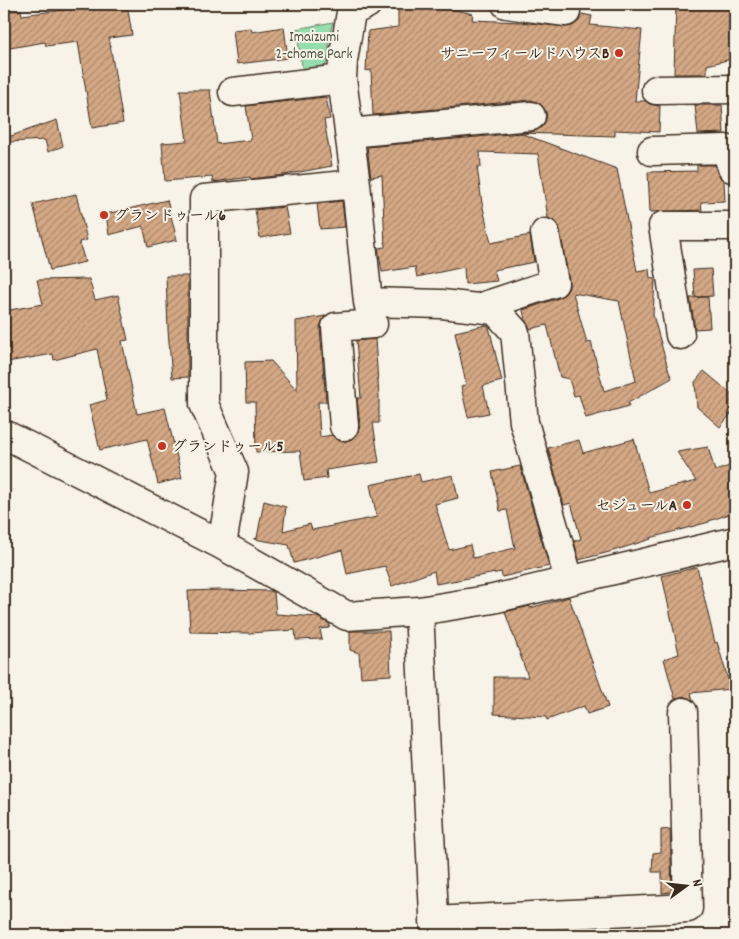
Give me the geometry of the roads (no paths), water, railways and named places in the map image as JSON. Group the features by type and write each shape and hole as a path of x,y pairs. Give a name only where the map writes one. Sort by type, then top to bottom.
{"street":[{"path":"344,426 336,327 373,324 368,302 356,184 342,79 351,12 367,4"},
{"path":"506,4 566,12"},
{"path":"233,92 342,79"},
{"path":"656,90 735,89"},
{"path":"349,133 531,116"},
{"path":"652,150 726,149 732,168 735,169"},
{"path":"222,545 234,472 204,404 204,199 356,184"},
{"path":"680,335 663,226 735,226"},
{"path":"478,308 554,283 545,233"},
{"path":"368,302 442,304 495,310 515,332 524,422 568,580"},
{"path":"4,434 222,545 347,616 419,610 493,599 735,541"},
{"path":"419,610 435,928 688,908 683,712"}],"place":[{"name":"サニーフィールドハウスB","path":"619,53"},
{"name":"グランドゥール6","path":"104,215"},
{"name":"グランドゥール5","path":"162,446"},
{"name":"セジュールA","path":"687,505"}],"park label":[{"name":"Imaizumi 2-chome Park","path":"314,44"}]}
